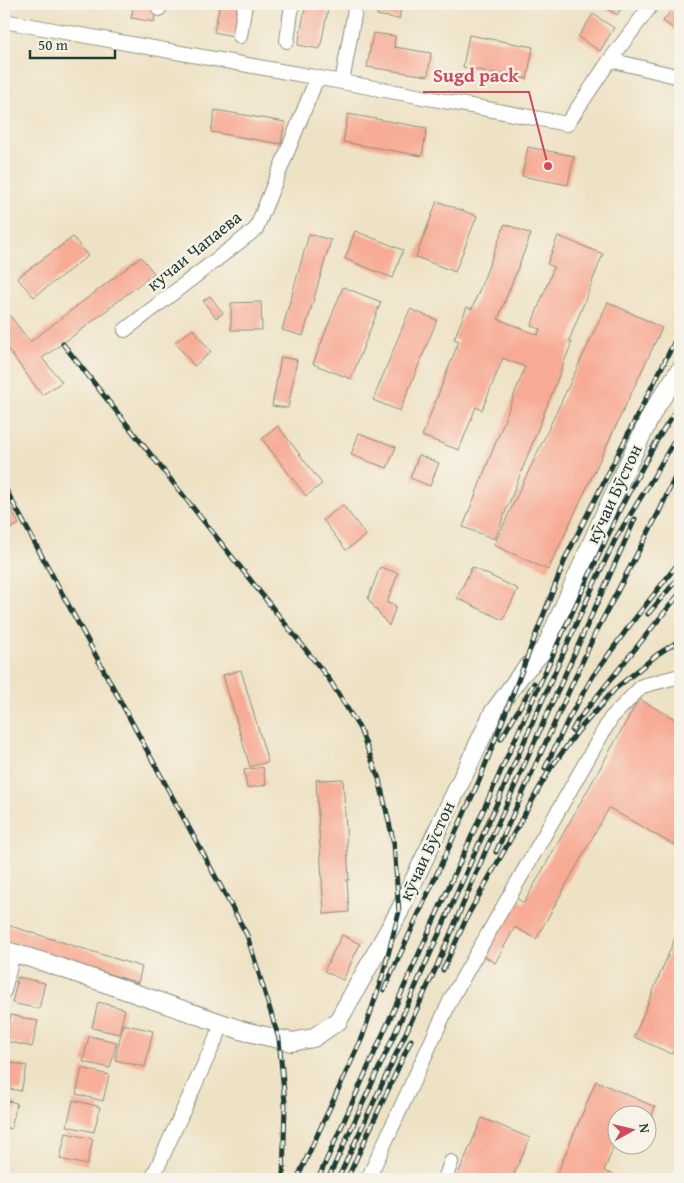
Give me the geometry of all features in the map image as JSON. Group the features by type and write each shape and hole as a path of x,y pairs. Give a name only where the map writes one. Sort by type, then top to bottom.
{"main road":[{"name":"кӯчаи Бӯстон","path":"8,952 47,963 244,1031 292,1042 313,1038 338,1021 399,912 493,712 520,676 546,647 606,509 653,411 680,370"}],"street":[{"path":"240,36 246,4"},
{"path":"287,40 292,4"},
{"path":"342,82 356,4"},
{"path":"4,21 567,124 610,60 652,4"},
{"path":"610,60 680,77"},
{"name":"кучаи Чапаева","path":"125,330 256,229 317,78"},
{"path":"368,1179 452,996 611,718 642,686 680,676"},
{"path":"4,991 8,952"},
{"path":"152,1179 223,1024"},
{"path":"446,1179 451,1162"}],"building":[{"path":"134,4 157,4 154,22 131,18"},
{"path":"220,4 243,4 237,37 214,32"},
{"path":"306,4 329,4 320,49 298,45"},
{"path":"380,4 402,4 399,19 377,15"},
{"path":"599,4 625,4 617,15"},
{"path":"676,4 680,4 680,29 678,32 663,21"},
{"path":"593,14 614,28 600,51 578,37"},
{"path":"373,33 395,36 394,47 431,53 428,76 367,67"},
{"path":"469,35 533,47 527,79 463,67"},
{"path":"215,110 285,122 281,144 211,132"},
{"path":"348,114 427,128 422,156 343,142"},
{"path":"528,147 574,156 568,185 522,176"},
{"path":"437,201 477,216 455,272 416,257"},
{"path":"505,224 531,234 498,319 538,335 540,329 531,326 554,267 547,264 558,236 603,254 569,341 572,342 495,539 463,527 525,367 503,358 482,410 476,407 459,450 422,436 459,341 454,339 467,307 472,309"},
{"path":"355,231 403,250 393,278 345,259"},
{"path":"309,234 331,240 303,336 282,330"},
{"path":"73,237 88,256 34,297 17,278"},
{"path":"141,257 154,273 42,358 62,382 42,395 4,344 4,312 6,310 30,342"},
{"path":"343,287 381,302 351,379 313,364"},
{"path":"210,296 223,313 216,318 203,301"},
{"path":"261,302 262,330 231,330 231,303"},
{"path":"608,302 662,328 548,570 494,545"},
{"path":"410,309 437,320 400,411 373,400"},
{"path":"193,329 211,352 194,366 175,342"},
{"path":"281,357 297,360 288,408 272,406"},
{"path":"278,426 322,484 306,496 262,439"},
{"path":"359,433 396,447 387,468 351,455"},
{"path":"419,455 439,463 430,486 410,478"},
{"path":"4,496 19,524 4,532"},
{"path":"343,505 366,535 346,550 323,520"},
{"path":"380,567 398,573 387,603 396,606 389,626 368,599"},
{"path":"472,567 518,589 503,620 457,598"},
{"path":"241,670 268,762 250,767 223,675"},
{"path":"639,699 680,722 680,833 674,845 609,808 536,939 515,927 495,963 479,953 511,895 524,903"},
{"path":"263,767 266,785 247,788 244,770"},
{"path":"343,779 349,912 324,914 316,780"},
{"path":"4,924 142,967 138,983 4,941"},
{"path":"680,926 680,1034 672,1054 634,1037"},
{"path":"342,935 360,944 343,980 324,971"},
{"path":"18,977 45,983 39,1009 12,1003"},
{"path":"98,1002 125,1009 119,1034 92,1028"},
{"path":"11,1015 38,1021 32,1047 5,1041"},
{"path":"123,1024 153,1031 145,1067 115,1060"},
{"path":"89,1036 117,1042 110,1068 83,1062"},
{"path":"4,1061 27,1066 21,1091 4,1088"},
{"path":"82,1068 109,1075 103,1101 76,1094"},
{"path":"596,1081 653,1106 606,1106 606,1156 610,1156 604,1171 624,1179 555,1179"},
{"path":"4,1100 17,1103 11,1129 4,1127"},
{"path":"73,1100 100,1107 94,1132 67,1126"},
{"path":"482,1118 530,1138 512,1179 456,1179"},
{"path":"66,1133 93,1139 87,1165 60,1159"}],"railway":[{"path":"384,990 479,781 566,557 680,331"},
{"path":"63,344 329,679 360,729 379,779 394,844 399,912 382,978 362,1038 297,1179"},
{"path":"566,626 620,509 656,442 680,404"},
{"path":"328,1179 391,1042 594,584 616,538 680,431"},
{"path":"496,852 594,636 660,510 680,466"},
{"path":"4,486 247,935 279,1039 285,1103 283,1179"},
{"path":"338,1179 436,968 486,850 635,519"},
{"path":"545,768 569,718 593,676 680,561"},
{"path":"648,614 680,576"},
{"path":"572,731 578,720 680,593"},
{"path":"318,1179 568,621"},
{"path":"443,970 468,915 550,769 578,731 615,689 658,654 680,640"},
{"path":"501,739 534,683"},
{"path":"347,1179 411,1040"}],"place":[{"name":"Sugd pack","path":"548,166"}]}
